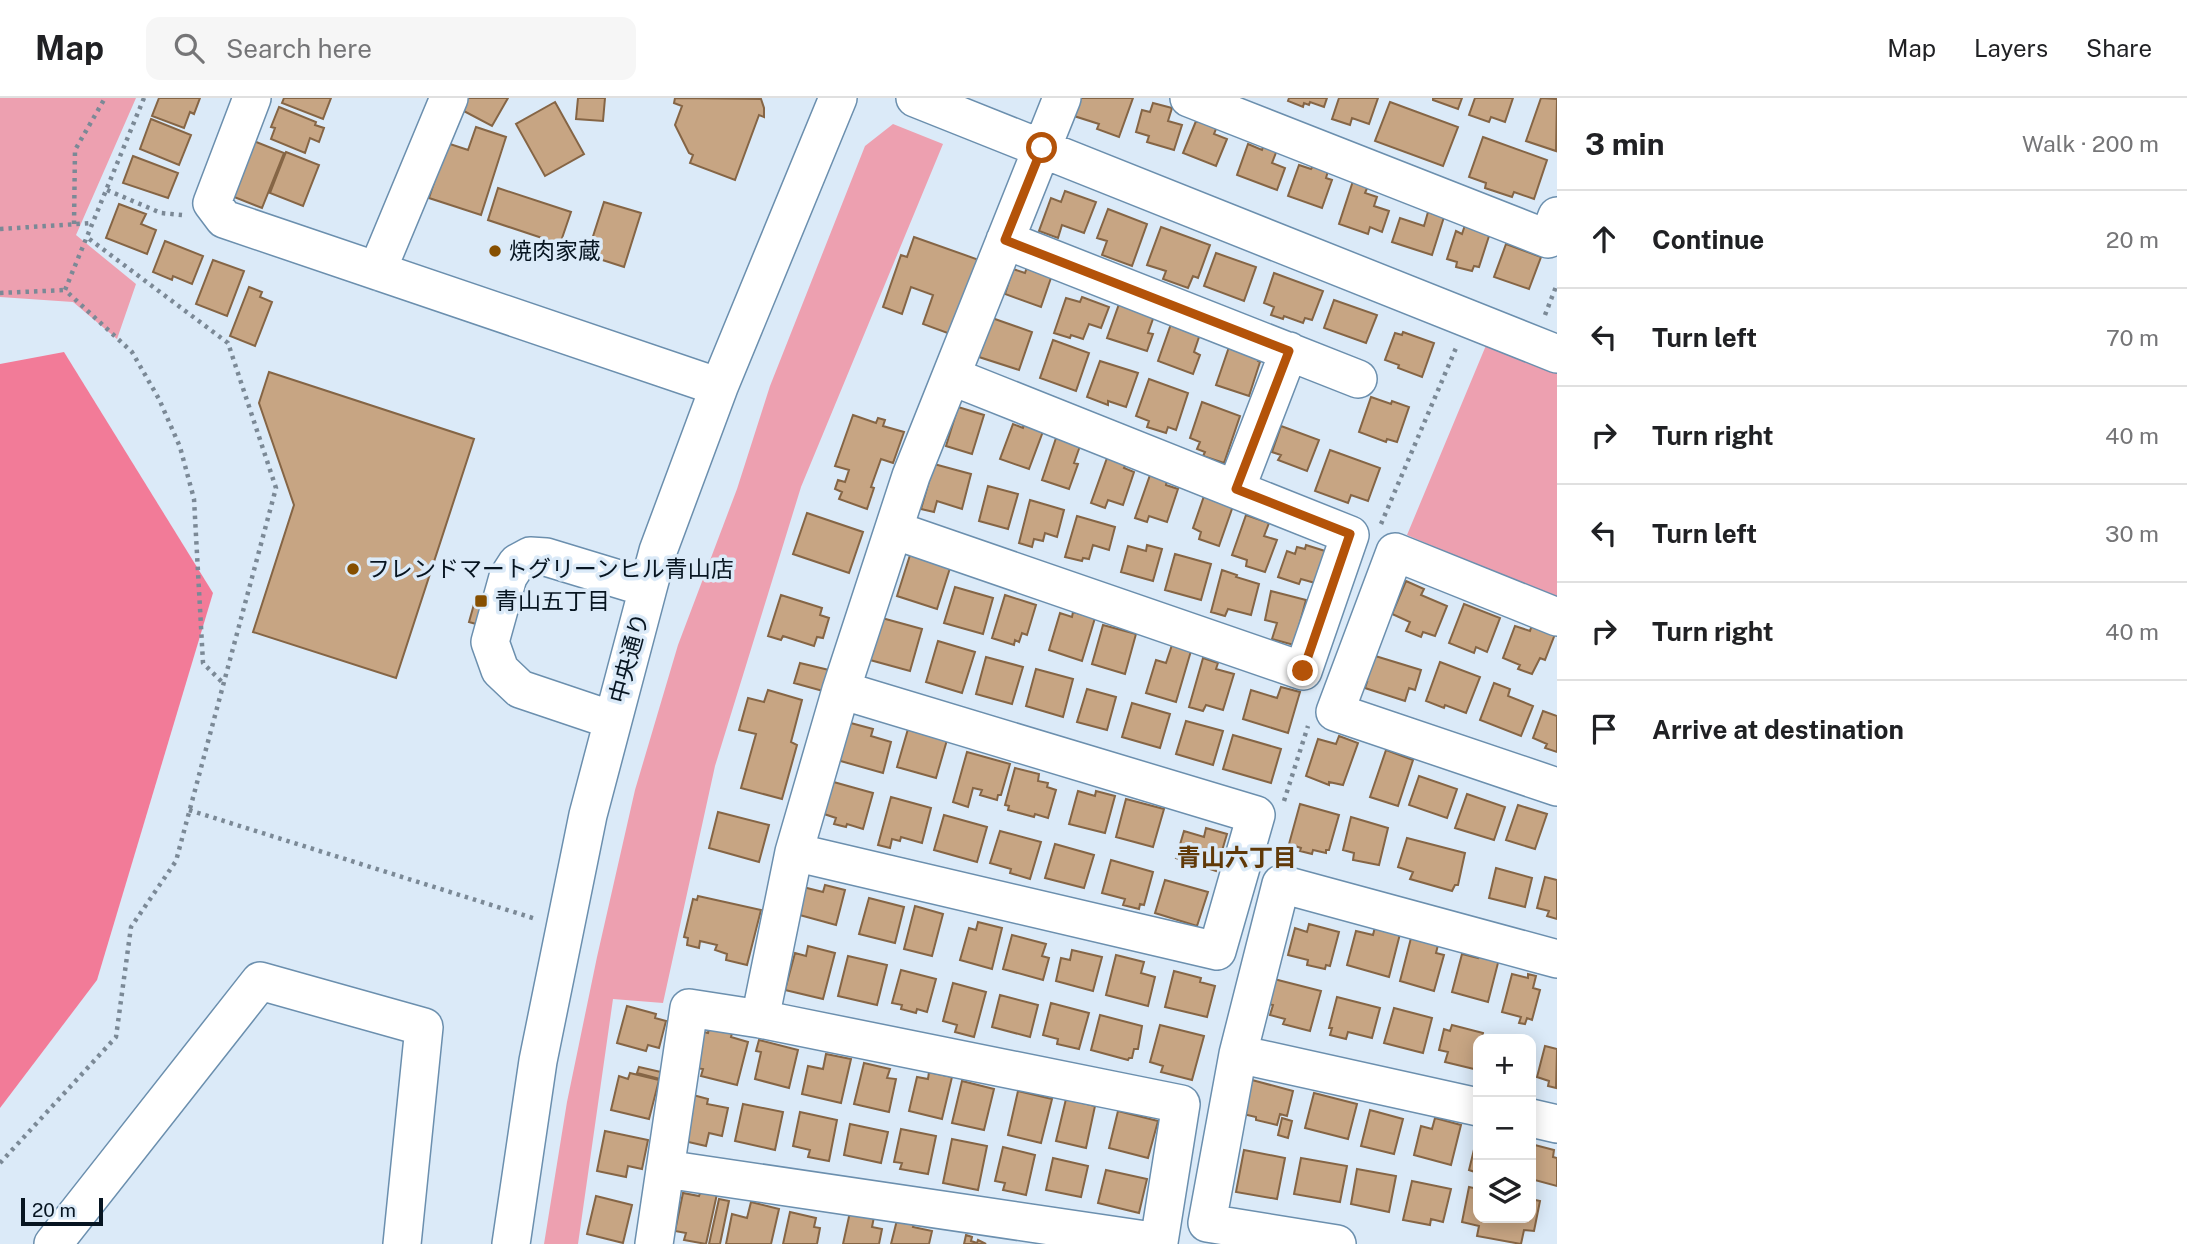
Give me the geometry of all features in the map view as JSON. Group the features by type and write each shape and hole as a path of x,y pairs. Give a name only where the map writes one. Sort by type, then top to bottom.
{"street":[{"path":"252,98 212,203 224,219 719,387"},
{"path":"377,271 449,98"},
{"name":"中央通り","path":"511,1244 538,1061 588,814 648,588 719,387 838,98"},
{"path":"915,98 1557,354"},
{"path":"760,1019 794,852 841,690 911,476 1062,98"},
{"path":"1189,98 1548,239 1557,216"},
{"path":"1005,240 1358,379"},
{"path":"1236,489 1289,351"},
{"path":"894,530 1303,671 1350,534 951,376"},
{"path":"1557,617 1395,552 1335,712 1557,787"},
{"path":"612,720 520,690 500,670 490,642 508,577 517,563 530,556 546,557 648,588"},
{"path":"794,852 1217,951 1256,815 841,690"},
{"path":"1337,1244 1207,1223 1238,1054 1282,884 1557,959"},
{"path":"53,1244 260,981 424,1027 402,1244"},
{"path":"654,1244 665,1169 689,1008 760,1019 1181,1104 1159,1242 665,1169"},
{"path":"1238,1054 1473,1106"},
{"path":"1536,1119 1557,1124"}],"path":[{"path":"74,224 75,150 105,98"},
{"path":"65,290 144,98"},
{"path":"107,190 161,213"},
{"path":"0,229 94,223"},
{"path":"0,1163 116,1037 131,928 176,861 276,488 228,343 88,238"},
{"path":"1544,316 1557,284"},
{"path":"0,293 65,290 132,352 159,399 180,447 194,499 203,663 223,683"},
{"path":"1378,531 1457,348"},
{"path":"1280,810 1311,719"},
{"path":"189,810 539,920"}],"shaded area":[{"path":"0,98 136,98 76,235 136,284 117,339 73,302 0,297"},
{"path":"893,124 943,144 801,487 715,766 663,1003 613,999 578,1244 544,1244 567,1102 597,957 635,790 678,645 737,489 770,386 865,146"},
{"path":"1487,343 1557,371 1557,600 1407,535"},
{"path":"64,352 213,593 97,980 0,1108 0,364"}],"building":[{"path":"159,98 200,98 194,114 190,112 184,128 152,116"},
{"path":"284,98 331,98 323,119 282,103"},
{"path":"466,98 508,98 492,126 460,109"},
{"path":"578,98 605,98 603,121 576,119"},
{"path":"675,98 761,99 764,117 759,115 735,180 690,163 693,155 689,153 675,125 682,106 674,103"},
{"path":"1081,98 1133,98 1119,137 1097,129 1099,124 1074,116"},
{"path":"1289,98 1327,98 1324,107 1310,102 1309,105 1304,103 1303,107 1288,101"},
{"path":"1339,98 1378,98 1369,124 1352,118 1350,125 1332,119"},
{"path":"1433,98 1462,98 1458,109"},
{"path":"1475,98 1513,98 1505,122 1491,117 1489,122 1469,115"},
{"path":"1541,98 1557,99 1556,151 1526,141"},
{"path":"555,102 584,154 545,176 516,124"},
{"path":"1390,102 1458,127 1443,166 1375,141"},
{"path":"1153,103 1172,108 1168,121 1182,125 1174,150 1147,142 1149,136 1136,132 1142,110 1150,112"},
{"path":"279,107 324,128 319,142 310,138 305,153 271,139 275,128 271,127"},
{"path":"151,119 191,135 179,165 140,149"},
{"path":"1204,119 1218,124 1214,134 1227,139 1216,166 1183,153 1196,121 1203,123"},
{"path":"476,127 506,137 481,215 429,198 447,143 468,150"},
{"path":"1483,137 1547,160 1534,199 1514,192 1512,197 1485,188 1486,183 1469,177"},
{"path":"251,140 284,153 262,208 229,195"},
{"path":"1248,144 1262,150 1264,144 1277,150 1272,163 1285,168 1277,190 1237,175"},
{"path":"286,152 319,165 303,206 270,193"},
{"path":"133,156 178,173 168,198 123,183"},
{"path":"1299,165 1328,171 1326,178 1332,180 1322,208 1288,196"},
{"path":"1353,181 1368,186 1365,193 1377,197 1374,206 1389,211 1382,232 1370,227 1368,234 1339,224"},
{"path":"498,188 571,212 560,244 488,220"},
{"path":"1065,191 1096,202 1084,233 1062,225 1058,238 1039,231 1051,198 1061,202"},
{"path":"604,202 641,213 624,267 587,255"},
{"path":"119,204 146,214 141,224 156,230 147,254 106,238"},
{"path":"1108,209 1147,224 1132,266 1102,255 1107,241 1097,238"},
{"path":"1428,212 1444,217 1432,255 1392,242 1400,218 1424,226"},
{"path":"1465,225 1490,233 1479,267 1474,266 1472,271 1456,267 1457,262 1447,259 1456,231 1462,234"},
{"path":"1161,227 1210,245 1198,278 1193,276 1188,288 1163,279 1166,271 1147,265"},
{"path":"914,237 979,260 953,335 923,324 933,295 911,287 902,314 883,307 901,255 907,257"},
{"path":"165,241 203,256 192,284 153,272"},
{"path":"1506,244 1541,257 1529,289 1494,277"},
{"path":"1216,253 1256,267 1244,301 1204,286"},
{"path":"213,260 244,271 227,316 196,304"},
{"path":"1027,267 1052,275 1041,307 1005,294 1013,269 1025,273"},
{"path":"1274,273 1323,291 1312,320 1305,318 1303,323 1284,316 1283,319 1271,315 1274,307 1264,303"},
{"path":"249,287 262,292 260,297 272,302 255,346 230,336"},
{"path":"1082,297 1109,307 1101,328 1089,324 1083,339 1054,333 1066,298 1080,302"},
{"path":"1334,300 1377,315 1366,343 1324,328"},
{"path":"1119,304 1154,316 1148,333 1153,334 1147,351 1107,338"},
{"path":"992,318 1032,332 1019,370 979,357"},
{"path":"1171,324 1200,334 1194,352 1200,355 1193,374 1158,361"},
{"path":"1403,332 1434,343 1422,377 1385,360 1395,333 1402,335"},
{"path":"1053,340 1089,353 1076,391 1040,378"},
{"path":"1230,344 1260,355 1249,396 1216,385"},
{"path":"1100,361 1138,373 1126,407 1108,401 1108,405 1087,397"},
{"name":"フレンドマートグリーンヒル青山店","path":"269,372 474,439 396,678 253,632 294,505 259,403"},
{"path":"1149,379 1188,393 1176,430 1168,427 1166,433 1147,427 1149,421 1136,416"},
{"path":"1371,397 1409,407 1397,442 1387,439 1386,442 1359,432"},
{"path":"1202,402 1240,416 1224,463 1203,456 1205,452 1197,449 1200,442 1190,438"},
{"path":"958,407 984,415 972,454 946,446"},
{"path":"853,415 876,423 878,418 885,420 883,426 904,432 893,463 881,459 867,509 839,499 842,492 835,489 838,480 845,482 849,470 835,466"},
{"path":"1026,419 1045,426 1029,469 1000,459 1013,424 1023,428"},
{"path":"1281,426 1319,440 1307,471 1278,460 1281,455 1272,452"},
{"path":"1056,438 1080,446 1074,463 1078,464 1069,489 1042,480"},
{"path":"1330,450 1380,468 1368,501 1351,495 1348,503 1315,491"},
{"path":"1107,458 1126,464 1124,468 1134,472 1123,505 1108,500 1105,508 1091,503"},
{"path":"934,464 971,474 962,509 937,501 934,512 921,509"},
{"path":"1150,475 1167,480 1166,485 1178,489 1167,522 1149,516 1147,522 1135,518"},
{"path":"988,486 1018,494 1008,529 979,521"},
{"path":"1204,496 1233,506 1219,546 1199,539 1201,532 1193,528"},
{"path":"1030,500 1064,510 1057,537 1045,533 1043,541 1034,539 1032,547 1019,543"},
{"path":"807,513 863,532 849,573 793,554"},
{"path":"1246,515 1269,523 1264,536 1277,540 1265,572 1246,566 1247,560 1232,555"},
{"path":"1077,516 1115,527 1109,550 1093,545 1089,559 1083,558 1082,561 1065,557"},
{"path":"1147,545 1162,549 1153,581 1121,572 1128,546 1146,551"},
{"path":"1306,545 1325,551 1315,583 1301,579 1299,584 1278,577 1287,551 1295,554 1297,547 1305,549"},
{"path":"911,552 951,565 937,609 897,596"},
{"path":"1175,554 1211,564 1201,600 1165,590"},
{"path":"1222,570 1259,584 1251,615 1228,609 1225,616 1211,612"},
{"path":"1406,581 1424,589 1421,595 1447,606 1435,636 1423,632 1421,637 1406,631 1410,622 1392,614"},
{"path":"955,587 993,598 983,634 944,623"},
{"path":"1271,591 1306,600 1294,645 1272,639 1277,623 1265,620"},
{"path":"781,595 822,608 820,615 829,618 823,638 817,637 814,646 783,636 781,640 768,636"},
{"path":"1005,595 1036,605 1027,635 1022,633 1019,642 1015,640 1014,645 992,638"},
{"path":"476,597 483,600 476,624 469,622"},
{"path":"1464,604 1500,618 1487,652 1476,647 1474,653 1449,643"},
{"path":"1073,612 1095,618 1082,661 1049,650 1060,613 1072,617"},
{"path":"882,618 922,629 910,671 870,660"},
{"path":"1103,625 1136,634 1125,674 1092,664"},
{"path":"1532,625 1555,634 1545,660 1540,658 1532,674 1518,669 1520,665 1503,658 1515,626 1530,631"},
{"path":"938,641 975,652 962,693 926,682"},
{"path":"1172,645 1191,651 1176,702 1146,693 1156,660 1166,663"},
{"path":"1372,655 1421,670 1415,690 1409,688 1405,701 1365,688 1367,682 1364,682"},
{"path":"986,657 1023,667 1012,704 976,694"},
{"path":"1203,658 1218,663 1216,669 1234,674 1223,710 1206,705 1203,711 1189,707"},
{"path":"1440,662 1480,677 1466,713 1426,701"},
{"path":"800,663 829,670 823,691 794,683"},
{"path":"1036,669 1073,679 1063,717 1026,706"},
{"path":"1494,683 1510,689 1508,696 1533,706 1521,736 1480,720"},
{"path":"1281,687 1300,692 1288,733 1243,719 1251,690 1277,698"},
{"path":"1087,689 1116,697 1107,730 1077,722"},
{"path":"768,690 802,700 791,742 797,745 782,799 741,788 756,734 739,730 748,698 764,702"},
{"path":"1132,703 1170,714 1160,748 1122,737"},
{"path":"1543,711 1557,716 1557,752 1545,748 1547,744 1533,738"},
{"path":"1186,721 1223,731 1213,765 1176,754"},
{"path":"847,722 873,729 871,736 891,742 883,773 837,760"},
{"path":"908,729 947,740 936,778 897,767"},
{"path":"1233,735 1281,749 1271,783 1223,769"},
{"path":"1339,736 1358,743 1343,785 1329,782 1329,785 1306,776 1318,739 1336,744"},
{"path":"1386,750 1413,760 1398,806 1370,797"},
{"path":"967,752 1010,764 997,800 980,795 982,790 973,788 968,807 953,802"},
{"path":"1015,768 1039,774 1038,781 1048,783 1047,787 1056,790 1048,818 1008,810 1009,806 1005,805"},
{"path":"1419,776 1457,789 1447,818 1409,805"},
{"path":"830,781 873,793 863,829 847,824 846,827 834,824 836,818 821,813"},
{"path":"1078,791 1095,796 1096,791 1115,796 1105,833 1069,824"},
{"path":"1467,794 1505,807 1494,840 1455,828"},
{"path":"891,797 931,808 922,843 901,837 900,841 892,839 890,848 878,845"},
{"path":"1126,799 1164,809 1153,847 1116,837"},
{"path":"1300,804 1339,815 1326,853 1313,850 1312,854 1289,844"},
{"path":"1518,805 1547,814 1535,849 1506,840"},
{"path":"718,812 769,825 759,862 709,848"},
{"path":"944,815 987,827 977,862 934,850"},
{"path":"1351,817 1388,828 1379,865 1353,860 1354,853 1343,850"},
{"path":"1206,828 1227,834 1216,871 1176,858 1184,831 1204,837"},
{"path":"1000,831 1041,842 1030,879 1010,873 1011,869 990,863"},
{"path":"1407,838 1465,853 1458,885 1455,885 1452,891 1410,879 1413,872 1398,867"},
{"path":"1055,844 1094,855 1084,888 1045,878"},
{"path":"1111,860 1153,872 1144,905 1140,904 1139,909 1123,905 1125,899 1102,893"},
{"path":"1496,868 1532,878 1525,907 1489,898"},
{"path":"1545,877 1557,880 1557,919 1547,916 1549,911 1537,908"},
{"path":"1165,880 1208,892 1197,926 1155,913"},
{"path":"825,885 845,890 836,925 796,914 803,887 823,892"},
{"path":"698,896 761,910 747,965 726,960 727,954 715,950 717,945 700,941 699,948 687,945 688,938 684,937 693,899 697,900"},
{"path":"869,898 904,907 895,943 859,934"},
{"path":"915,906 943,914 932,956 904,949"},
{"path":"978,922 1002,928 992,969 960,960 969,928 976,930"},
{"path":"1309,924 1339,932 1330,966 1326,965 1325,969 1307,965 1308,960 1288,955 1295,928 1307,932"},
{"path":"1375,927 1400,934 1389,977 1347,965 1356,931 1373,935"},
{"path":"1012,935 1046,944 1042,956 1049,958 1043,980 1003,969"},
{"path":"1411,938 1438,945 1436,953 1444,955 1434,991 1400,981"},
{"path":"808,946 835,953 823,999 785,990 795,953 806,956"},
{"path":"1072,950 1102,957 1093,991 1056,981 1061,958 1070,960"},
{"path":"1479,953 1499,959 1488,1002 1452,992 1462,954 1478,958"},
{"path":"1116,955 1144,962 1141,973 1155,977 1148,1006 1106,995"},
{"path":"848,956 887,965 877,1005 838,996"},
{"path":"901,970 936,979 927,1012 917,1009 916,1013 892,1003"},
{"path":"1174,971 1201,978 1200,982 1215,986 1207,1017 1165,1007"},
{"path":"1512,974 1528,978 1528,974 1536,976 1533,988 1540,990 1532,1020 1527,1018 1525,1024 1519,1023 1521,1017 1502,1012"},
{"path":"1274,979 1321,991 1310,1031 1283,1024 1285,1019 1270,1015 1273,1005 1267,1004"},
{"path":"953,983 986,992 974,1037 955,1032 957,1025 943,1021"},
{"path":"1000,995 1038,1005 1030,1037 992,1027"},
{"path":"1337,997 1380,1008 1372,1038 1348,1032 1346,1039 1330,1035 1332,1028 1329,1028"},
{"path":"1051,1003 1089,1013 1079,1049 1057,1044 1058,1039 1043,1035"},
{"path":"627,1006 656,1014 655,1018 666,1021 659,1048 648,1045 646,1051 617,1043"},
{"path":"1394,1008 1432,1018 1423,1053 1384,1043"},
{"path":"1100,1015 1142,1026 1138,1049 1134,1049 1132,1058 1128,1060 1091,1050"},
{"path":"1160,1025 1204,1036 1192,1080 1161,1072 1163,1066 1150,1062"},
{"path":"1452,1025 1483,1033 1473,1034 1473,1069 1445,1062 1448,1052 1439,1050 1444,1029 1450,1031"},
{"path":"709,1029 733,1030 731,1037 748,1042 737,1085 701,1076 703,1069 695,1068 704,1032 708,1033"},
{"path":"759,1040 798,1050 789,1088 755,1079 761,1052 756,1051"},
{"path":"1545,1046 1557,1049 1556,1088 1548,1086 1549,1081 1537,1077"},
{"path":"826,1054 851,1059 841,1103 802,1094 808,1066 823,1069"},
{"path":"864,1063 890,1069 887,1078 896,1079 889,1112 854,1104"},
{"path":"639,1067 661,1072 660,1079 637,1073"},
{"path":"929,1072 952,1077 942,1119 909,1111 917,1077 928,1079"},
{"path":"630,1073 659,1080 649,1119 611,1110 619,1076 628,1079"},
{"path":"1252,1080 1293,1091 1287,1116 1280,1114 1277,1125 1243,1114"},
{"path":"962,1081 994,1089 984,1130 952,1123"},
{"path":"1018,1091 1052,1099 1041,1143 1008,1135"},
{"path":"1314,1093 1357,1104 1348,1139 1305,1128"},
{"path":"693,1095 708,1099 707,1104 728,1108 722,1136 709,1133 706,1146 684,1141"},
{"path":"1066,1099 1095,1106 1086,1148 1056,1141"},
{"path":"743,1104 783,1112 775,1150 735,1141"},
{"path":"1370,1110 1403,1119 1394,1154 1361,1146"},
{"path":"1118,1111 1158,1121 1148,1158 1109,1148"},
{"path":"800,1112 837,1120 829,1161 808,1157 810,1150 793,1146"},
{"path":"1282,1118 1292,1121 1288,1138 1278,1135"},
{"path":"1435,1118 1461,1125 1451,1165 1414,1155 1421,1126 1432,1129"},
{"path":"850,1124 888,1132 881,1163 844,1155"},
{"path":"901,1129 936,1136 928,1174 900,1169 902,1163 894,1162"},
{"path":"605,1131 648,1140 642,1169 628,1166 626,1177 597,1171"},
{"path":"952,1139 987,1146 978,1190 943,1183"},
{"path":"1536,1145 1554,1150 1553,1157 1557,1158 1557,1186 1536,1180"},
{"path":"1003,1147 1035,1155 1026,1195 1003,1190 1005,1183 995,1181"},
{"path":"1244,1150 1285,1158 1277,1199 1236,1192"},
{"path":"1473,1154 1473,1171 1469,1170"},
{"path":"1053,1158 1088,1166 1081,1197 1046,1190"},
{"path":"1301,1158 1347,1166 1340,1202 1294,1194"},
{"path":"1357,1169 1396,1176 1389,1212 1351,1204"},
{"path":"1106,1170 1147,1179 1139,1213 1098,1203"},
{"path":"1412,1181 1451,1189 1443,1222 1431,1219 1430,1225 1403,1220"},
{"path":"1469,1187 1473,1188 1473,1223 1536,1223 1534,1231 1524,1230 1521,1244 1477,1236 1479,1226 1462,1222"},
{"path":"701,1191 717,1194 706,1244 684,1240 686,1233 675,1231 683,1193 699,1196"},
{"path":"596,1196 632,1205 623,1243 587,1234"},
{"path":"719,1199 729,1201 720,1244 709,1244"},
{"path":"1536,1200 1540,1201 1536,1221"},
{"path":"751,1202 779,1209 771,1244 726,1244 732,1214 747,1218"},
{"path":"790,1212 816,1218 814,1227 820,1228 817,1244 783,1244"},
{"path":"850,1212 874,1217 872,1227 882,1229 879,1244 843,1244"},
{"path":"897,1220 914,1223 913,1227 932,1231 929,1244 891,1244"},
{"path":"966,1235 972,1237 971,1241 977,1243 978,1240 986,1244 964,1244"}],"place":[{"name":"焼肉家蔵","path":"495,251"},
{"name":"フレンドマートグリーンヒル青山店","path":"353,569"},
{"name":"青山五丁目","path":"481,601"}],"district":[{"name":"青山六丁目","path":"1237,858"}],"route":[{"path":"1042,148 1005,240 1289,351 1236,489 1350,534 1303,671"}]}
